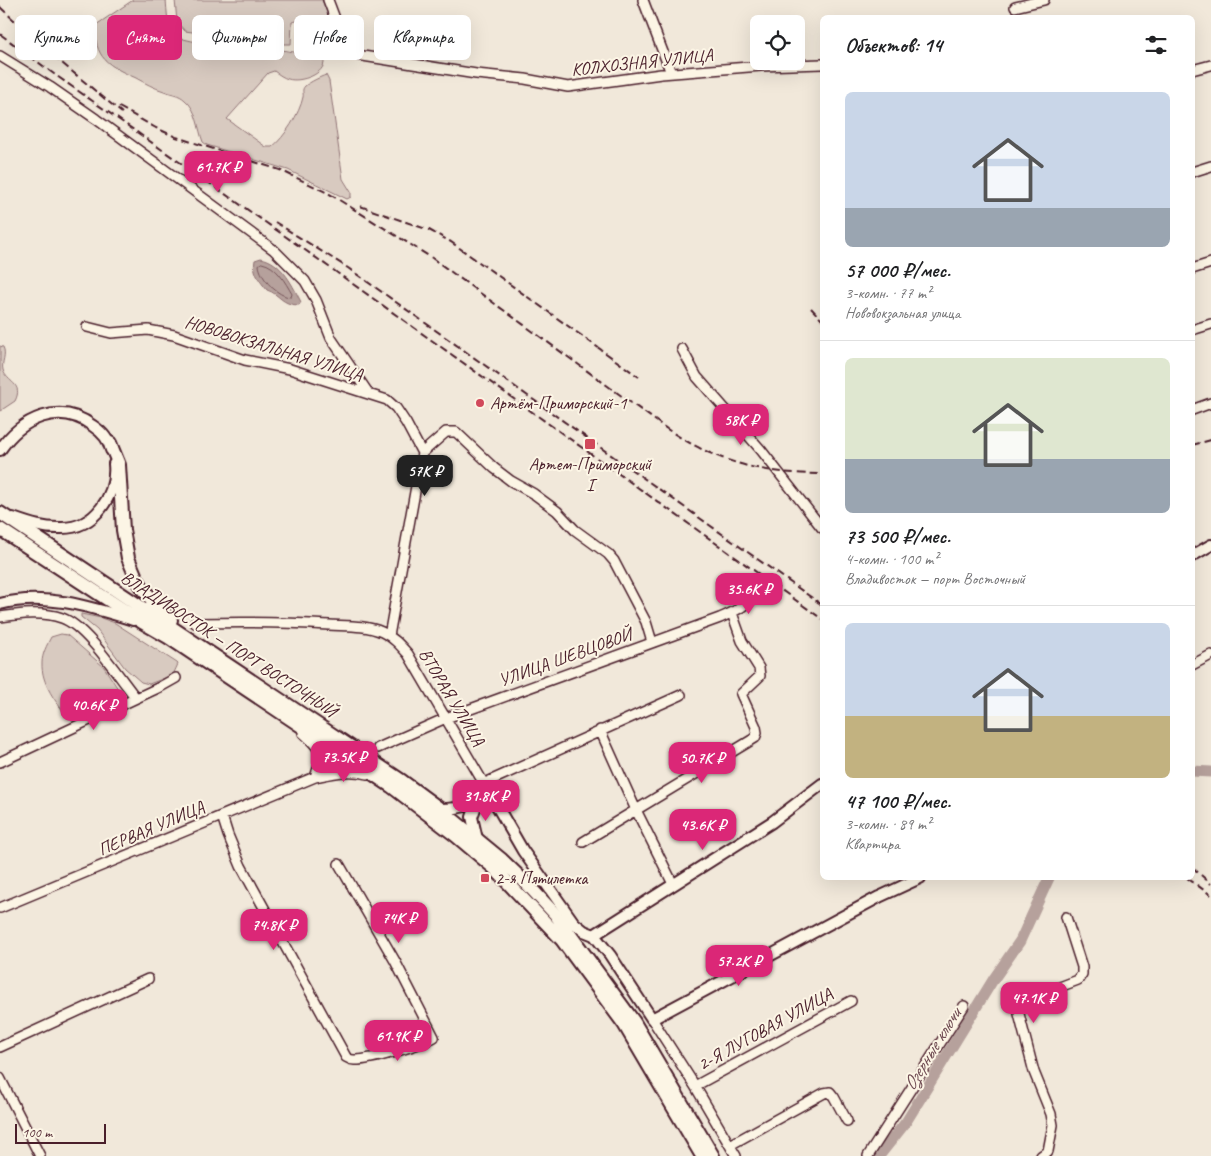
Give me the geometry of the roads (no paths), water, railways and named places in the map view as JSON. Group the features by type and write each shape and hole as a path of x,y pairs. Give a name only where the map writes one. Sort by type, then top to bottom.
{"highway":[{"path":"110,443 119,465 123,530 132,568 155,604 184,635"},
{"name":"ВЛАДИВОСТОК — ПОРТ ВОСТОЧНЫЙ","path":"0,514 344,740 477,838 527,884 555,914 581,949 634,1022 713,1156"},
{"name":"ВЛАДИВОСТОК — ПОРТ ВОСТОЧНЫЙ","path":"0,529 168,637 391,786 455,835 494,868 562,940 624,1024 702,1156"}],"main road":[{"path":"0,450 14,432 25,424 48,414 62,414 87,421 101,432 110,443 114,466 111,489 105,504 95,515 78,525 63,528 37,526 0,514"},
{"path":"1195,554 1211,545"},
{"path":"0,604 15,600 62,601 96,608 142,622"},
{"path":"820,786 772,822 594,935 652,1019 879,897 916,880"},
{"path":"440,809 459,808 477,803 490,794"},
{"name":"ВТОРАЯ УЛИЦА","path":"490,794 523,851 574,923 584,931 594,935"},
{"path":"477,803 472,817 477,838"}],"street":[{"name":"КОЛХОЗНАЯ УЛИЦА","path":"328,0 342,37 344,53 568,87 671,73 761,66 820,64"},
{"path":"642,0 671,73"},
{"path":"1015,7 1044,0"},
{"path":"0,56 96,118 274,250 305,281 316,300 331,338 369,394"},
{"path":"1195,69 1211,66"},
{"path":"1195,171 1211,166"},
{"path":"1195,268 1211,263"},
{"path":"1195,329 1211,324"},
{"name":"НОВОВОКЗАЛЬНАЯ УЛИЦА","path":"87,327 110,333 148,330 174,335 245,360 290,369 387,400 396,408 413,434 422,453"},
{"path":"682,349 696,377 761,450 820,525"},
{"path":"1195,409 1211,402"},
{"path":"389,636 422,453 446,432 456,432 511,481 534,494 557,511 575,530 608,554 614,561 646,622 652,642"},
{"name":"УЛИЦА ШЕВЦОВОЙ","path":"378,748 446,718 732,613 754,597 758,590"},
{"path":"583,842 755,738 756,728 742,694 760,676 760,673 759,668 742,641 732,613"},
{"path":"0,617 41,614 63,618 82,631 136,698"},
{"name":"ВТОРАЯ УЛИЦА","path":"195,623 292,623 348,626 374,630 389,636 398,642 408,654 490,794"},
{"path":"1195,663 1211,655"},
{"path":"0,762 176,678"},
{"path":"485,783 681,695"},
{"path":"288,717 320,750 321,761 315,777"},
{"path":"600,730 636,810 673,884"},
{"name":"ПЕРВАЯ УЛИЦА","path":"0,908 315,777 354,770 374,776"},
{"path":"222,816 241,866 346,1057 354,1060 366,1058 420,1043 434,1037 395,962 339,864"},
{"path":"1041,1156 1048,1151 1053,1125 1046,1100 1034,1072 1019,1014 1020,1007 1028,999 1078,980 1082,974 1082,967 1066,917"},
{"path":"0,1047 148,979"},
{"name":"2-Я ЛУГОВАЯ УЛИЦА","path":"695,1086 850,1001"},
{"path":"868,1156 964,1006"},
{"path":"652,1019 695,1086 736,1156"},
{"path":"0,1078 40,1156"},
{"path":"730,1145 824,1093 830,1092 847,1121"}],"water":[{"path":"261,258 280,268 285,274 301,302 299,305 288,303 267,290 257,276 254,264 255,260"}],"waterway":[{"name":"Озерные ключи","path":"1195,771 1211,772"},
{"name":"Озерные ключи","path":"879,1156 906,1122 993,980 1020,941 1048,880"}],"railway":[{"path":"0,7 45,49 122,113"},
{"path":"0,34 820,618"},
{"path":"119,107 176,137 280,170 328,193 432,258 686,441 723,458 760,469 820,474"},
{"path":"360,206 429,230 451,242 639,377"},
{"path":"275,222 348,268 820,604"},
{"path":"811,308 820,318"},
{"path":"1195,444 1211,440"},
{"path":"1195,870 1211,884"},
{"path":"1190,880 1211,895"}],"place":[{"name":"Артём-Приморский-1","path":"480,403"},
{"name":"Артем-Приморский I","path":"590,444"},
{"name":"2-я Пятилетка","path":"485,878"}]}
